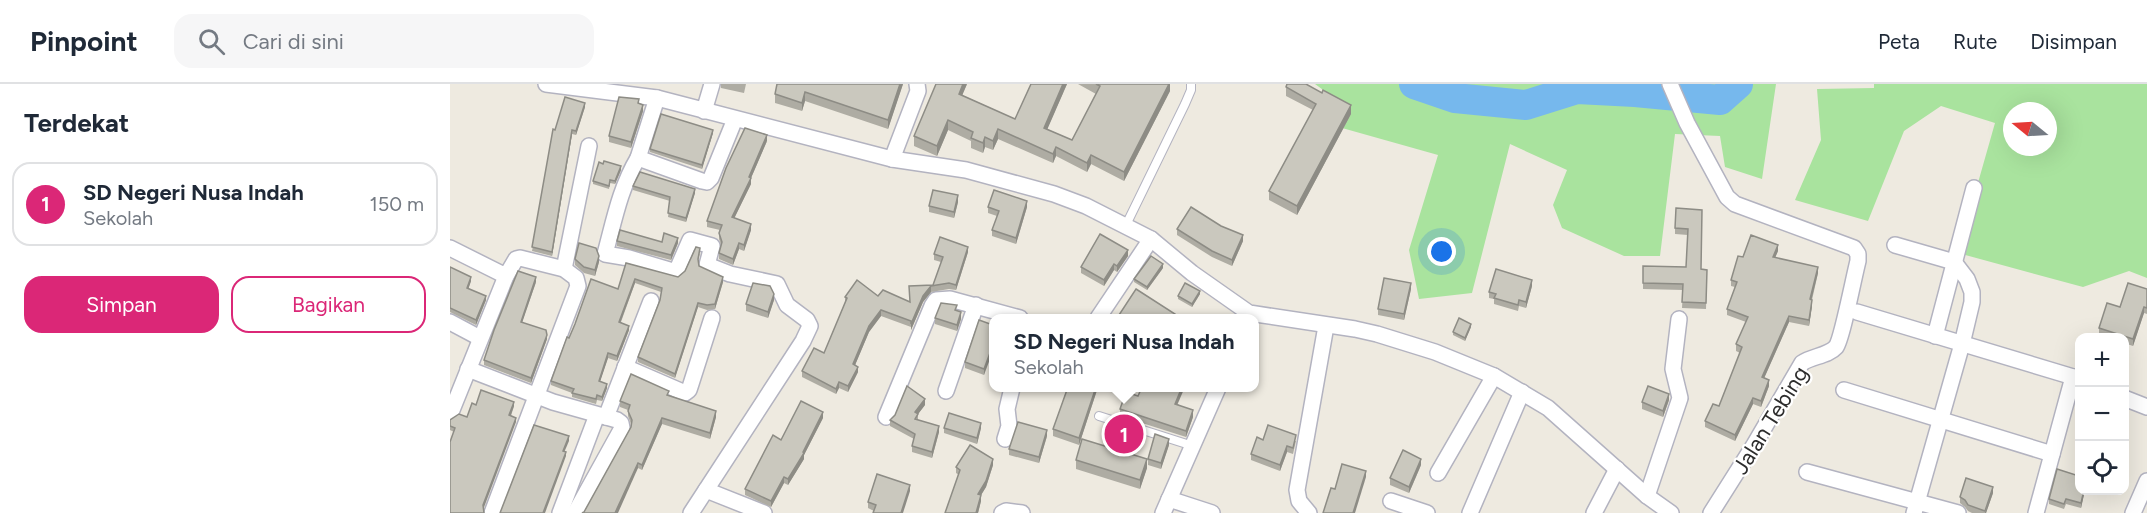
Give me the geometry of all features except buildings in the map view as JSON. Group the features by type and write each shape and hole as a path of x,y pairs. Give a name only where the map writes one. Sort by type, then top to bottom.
{"street":[{"path":"546,84 657,98 892,159 966,170 1086,206 1151,239 1245,314"},
{"path":"704,111 712,84"},
{"path":"892,159 918,91 917,84"},
{"name":"Jalan Tebing","path":"1671,85 1687,123 1727,196 1735,204 1854,248 1858,254 1839,340 1830,352 1811,357 1802,363 1711,513"},
{"path":"657,98 638,158 621,192 605,254 629,258 676,272 690,240 712,246 707,265 730,274 777,284 786,305 807,320 810,326 803,341 691,513"},
{"path":"638,158 707,182 711,178 735,119"},
{"path":"564,269 589,146"},
{"path":"1935,336 1974,188"},
{"path":"1101,314 1151,239"},
{"path":"1895,245 1954,262 1967,279 1972,292 1972,302 1962,344 1916,507"},
{"path":"450,248 506,276"},
{"path":"450,415 453,398 468,369 513,262 520,258 564,269 576,278 578,286 492,513"},
{"path":"886,417 936,300 950,299 1006,314"},
{"path":"560,513 601,416 625,367 651,301"},
{"path":"946,391 976,305"},
{"path":"1857,312 2075,378"},
{"path":"1259,317 1355,329 1435,352 1494,376 1548,408 1647,496 1671,513"},
{"path":"625,367 685,393 692,384 712,318"},
{"path":"1647,496 1680,398 1673,369 1679,319"},
{"path":"450,322 480,338"},
{"path":"1309,513 1299,501 1297,490 1326,326"},
{"path":"468,369 537,396 621,423 622,428 575,513"},
{"path":"1438,473 1494,376"},
{"path":"2036,513 2075,381"},
{"path":"1844,390 2052,454"},
{"path":"1005,439 1009,426 1007,409 1011,392"},
{"path":"1208,512 1166,506 1216,392"},
{"path":"1470,513 1522,392"},
{"path":"2129,400 2147,407"},
{"path":"1593,513 1617,469"},
{"path":"1807,472 1916,507 1958,513"},
{"path":"2133,513 2147,481"},
{"path":"706,490 764,513"},
{"path":"1391,501 1426,513"},
{"path":"1002,513 1006,511 1022,513"}],"lane":[{"path":"1126,225 1185,104 1191,84"},
{"path":"1099,416 1193,446"}],"green space":[{"path":"1315,84 1776,84 1762,179 1725,167 1720,136 1675,134 1660,256 1624,256 1562,228 1553,205 1567,170 1510,144 1472,293 1419,299 1409,250 1438,155 1335,126 1345,106"},
{"path":"1874,84 2147,84 2147,278 2129,271 2083,287 1958,253 1995,123 1941,106 1904,131 1868,221 1795,200 1821,140 1817,89 1874,88"}],"waterway":[{"path":"1414,84 1455,98 1526,105 1577,89 1720,100 1738,84"}],"place":[{"name":"SD Negeri Nusa Indah","path":"1124,434"}]}
